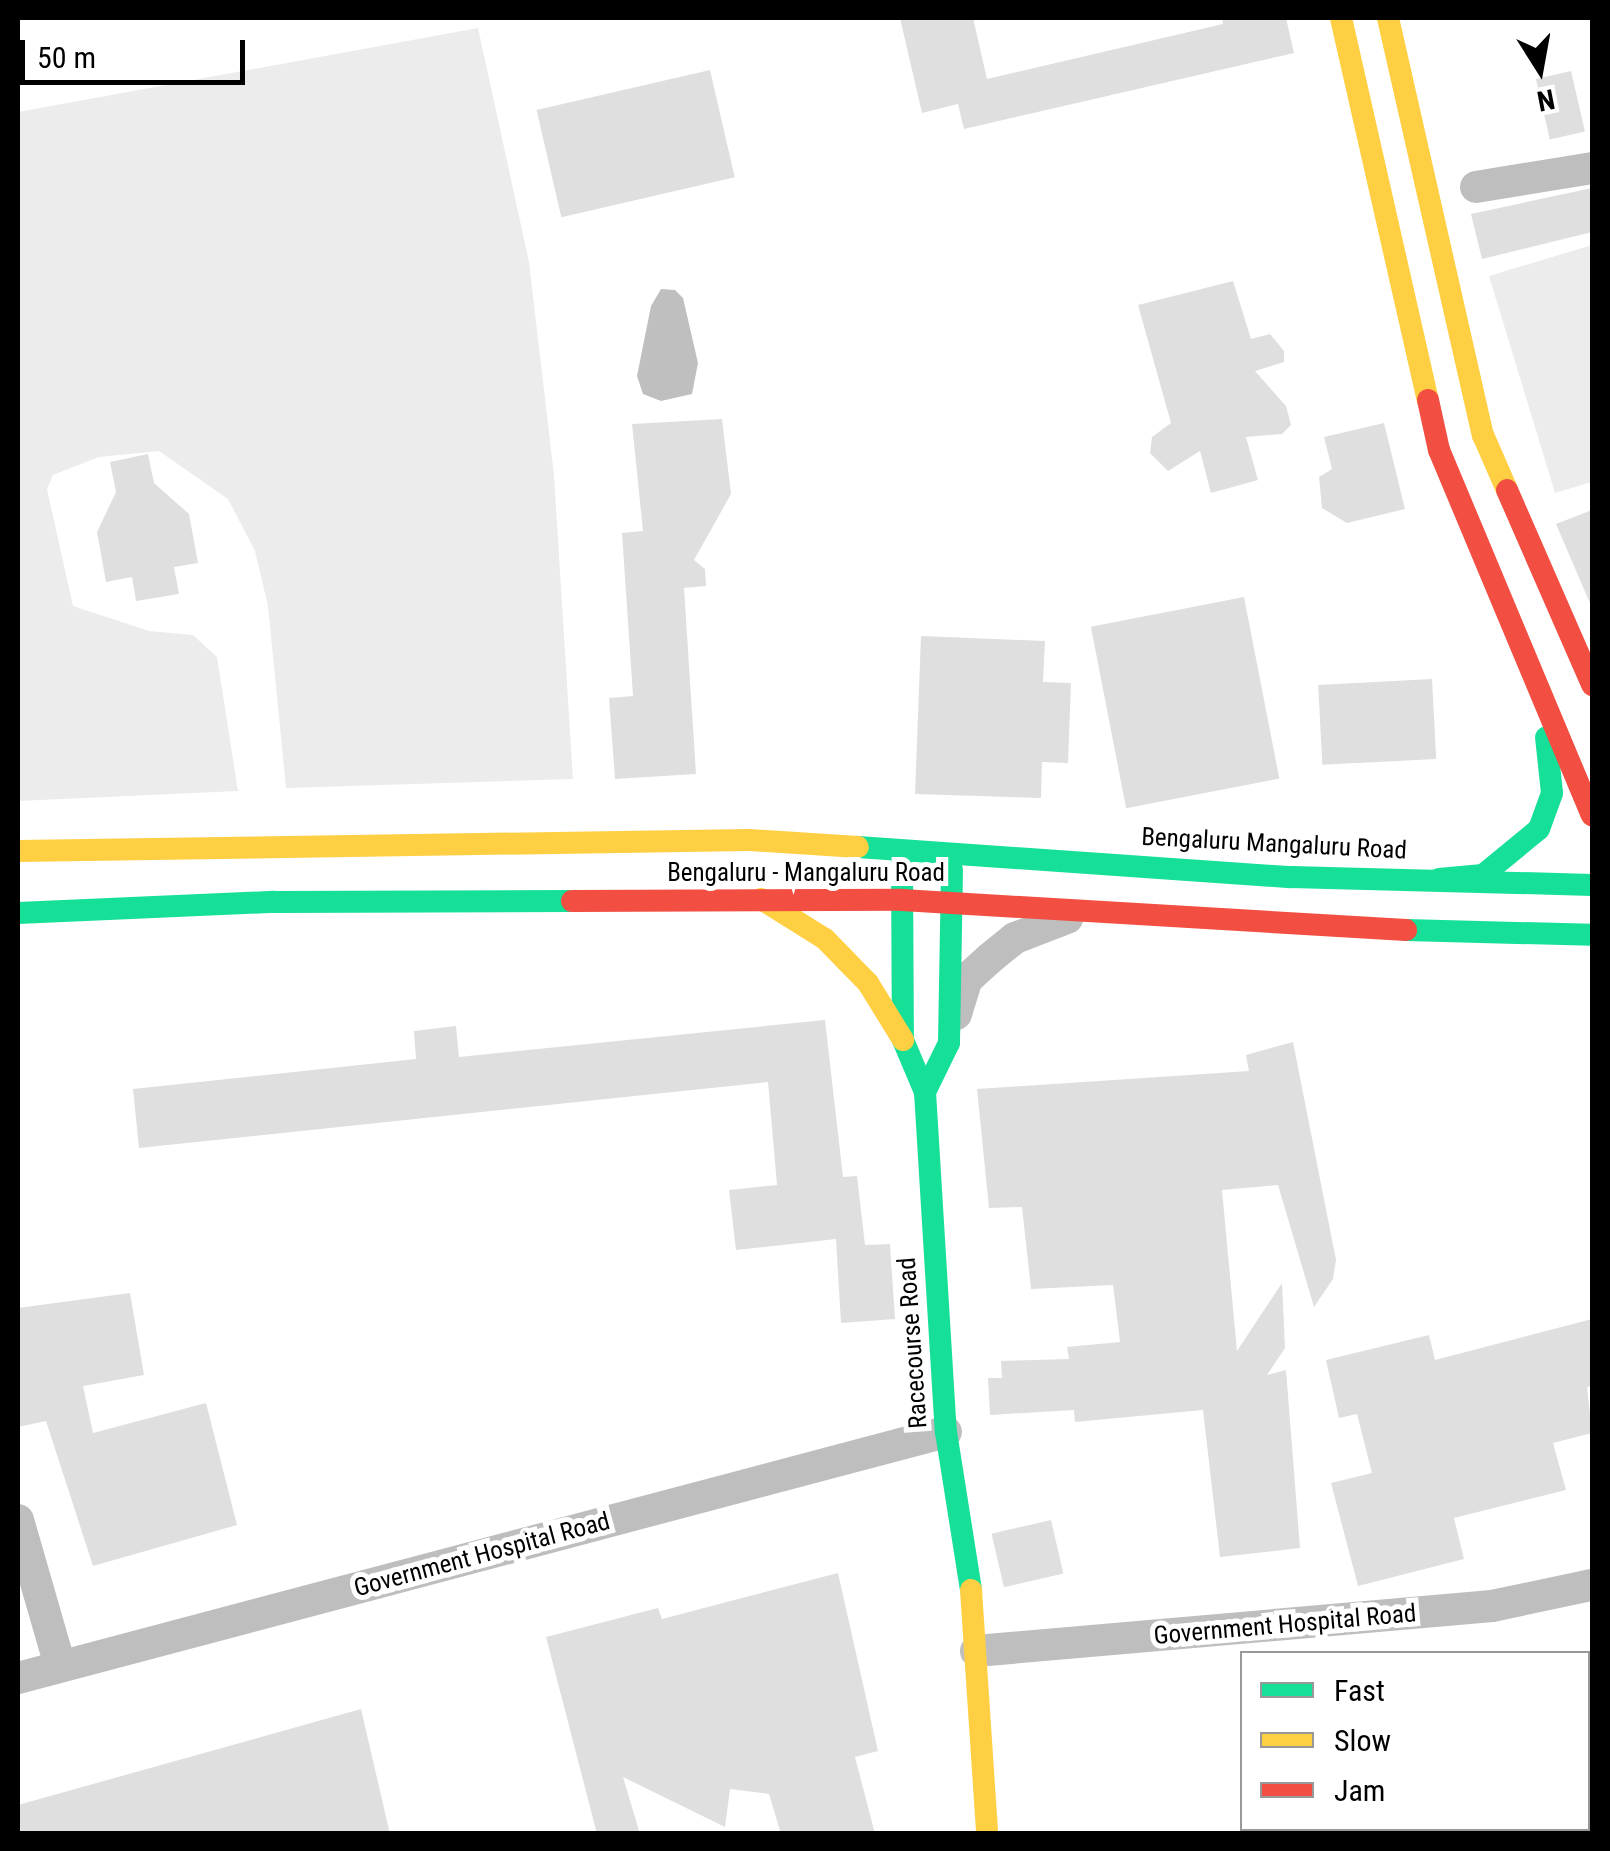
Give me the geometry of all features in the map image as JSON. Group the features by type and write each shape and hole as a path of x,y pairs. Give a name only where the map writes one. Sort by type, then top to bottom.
{"main road":[{"path":"1341,18 1439,450 1592,815"},
{"path":"1388,18 1483,434 1592,685"},
{"path":"1439,879 1482,875 1539,829 1552,774 1535,682"},
{"name":"Bengaluru - Mangaluru Road","path":"18,850 300,842 750,840 954,852"},
{"path":"300,842 301,902"},
{"path":"902,850 903,1040"},
{"name":"Bengaluru Mangaluru Road","path":"954,852 1291,877 1592,885"},
{"name":"Racecourse Road","path":"954,852 949,901 949,1043 925,1092 946,1432 962,1508 976,1651 987,1834"},
{"path":"762,899 824,938 868,983 903,1040 925,1092"},
{"name":"Bengaluru - Mangaluru Road","path":"18,913 301,902 902,900 1088,910 1270,926 1592,935"}],"street":[{"path":"1476,187 1592,168"},
{"path":"949,1043 967,979 1015,938 1088,910"},
{"name":"Government Hospital Road","path":"18,1678 946,1432"},
{"path":"18,1520 58,1658"},
{"name":"Government Hospital Road","path":"976,1651 1492,1606 1592,1585"}],"shaded area":[{"path":"478,28 529,262 554,475 573,779 286,788 268,606 255,551 228,499 159,451 99,457 53,475 47,489 73,606 149,631 193,635 217,657 238,791 18,801 18,112"},
{"path":"1592,245 1592,482 1555,493 1489,276"},
{"path":"661,289 675,290 683,298 698,363 692,394 661,401 643,394 637,376 651,306"}],"building":[{"path":"900,18 973,18 987,79 1223,24 1222,18 1286,18 1294,53 964,129 958,104 922,113"},
{"path":"710,70 735,177 561,217 537,110"},
{"path":"1571,71 1585,131 1550,140 1536,79"},
{"path":"1592,188 1592,232 1482,259 1471,214"},
{"path":"1233,281 1251,339 1270,334 1284,351 1284,362 1255,371 1286,406 1291,425 1282,434 1246,437 1258,480 1211,493 1200,451 1168,471 1150,453 1152,437 1171,423 1138,305"},
{"path":"722,419 731,494 694,560 705,569 706,586 684,588 696,774 615,779 609,698 633,696 622,533 643,531 632,424"},
{"path":"1384,423 1405,509 1347,523 1322,508 1319,477 1332,469 1324,437"},
{"path":"148,454 154,483 189,514 198,563 174,567 179,594 136,601 132,577 106,582 97,532 116,492 110,462"},
{"path":"1592,510 1592,608 1556,524"},
{"path":"1244,597 1279,779 1126,808 1091,627"},
{"path":"921,636 1045,641 1043,682 1071,683 1068,763 1042,762 1041,798 915,794"},
{"path":"1432,679 1436,759 1322,765 1318,685"},
{"path":"825,1020 843,1177 857,1176 865,1245 890,1244 895,1319 841,1323 836,1239 736,1250 729,1190 777,1185 768,1082 139,1148 133,1089 416,1059 414,1031 456,1026 459,1057"},
{"path":"1293,1042 1336,1260 1333,1279 1314,1307 1278,1185 1222,1190 1237,1351 1282,1283 1285,1348 1267,1375 1286,1370 1300,1548 1220,1557 1203,1410 1075,1422 1074,1410 990,1415 988,1378 1002,1378 1001,1361 1069,1359 1067,1347 1120,1342 1113,1285 1031,1289 1022,1207 989,1208 977,1089 1249,1071 1246,1055"},
{"path":"130,1293 144,1375 83,1386 93,1433 206,1403 237,1525 93,1566 46,1421 18,1427 18,1308"},
{"path":"1592,1319 1592,1386 1587,1387 1592,1433 1553,1443 1566,1490 1454,1518 1464,1559 1358,1586 1331,1483 1372,1473 1357,1414 1339,1418 1326,1360 1429,1335 1435,1360"},
{"path":"1051,1520 1063,1574 1004,1587 992,1534"},
{"path":"838,1573 878,1751 855,1757 875,1834 781,1834 769,1794 730,1789 725,1827 623,1777 640,1834 597,1834 546,1637 658,1608 662,1619"},
{"path":"361,1709 390,1834 18,1834 18,1805"}],"traffic: fast":[{"path":"1439,879 1483,875 1539,829 1552,793 1546,737"},
{"path":"858,847 1291,877 1592,885"},
{"path":"902,864 903,1040 925,1092"},
{"path":"952,870 949,1043 925,1092 946,1432 971,1590"},
{"path":"18,913 274,902 572,901"},
{"path":"1406,930 1592,935"}],"traffic: slow":[{"path":"1341,18 1428,400"},
{"path":"1388,18 1483,435 1507,490"},
{"path":"18,851 749,840 858,847"},
{"path":"761,899 825,939 868,983 903,1040"},
{"path":"971,1590 987,1834"}],"traffic: jam":[{"path":"1428,400 1439,450 1592,815"},
{"path":"1507,490 1592,685"},
{"path":"572,901 902,900 1406,930"}]}
